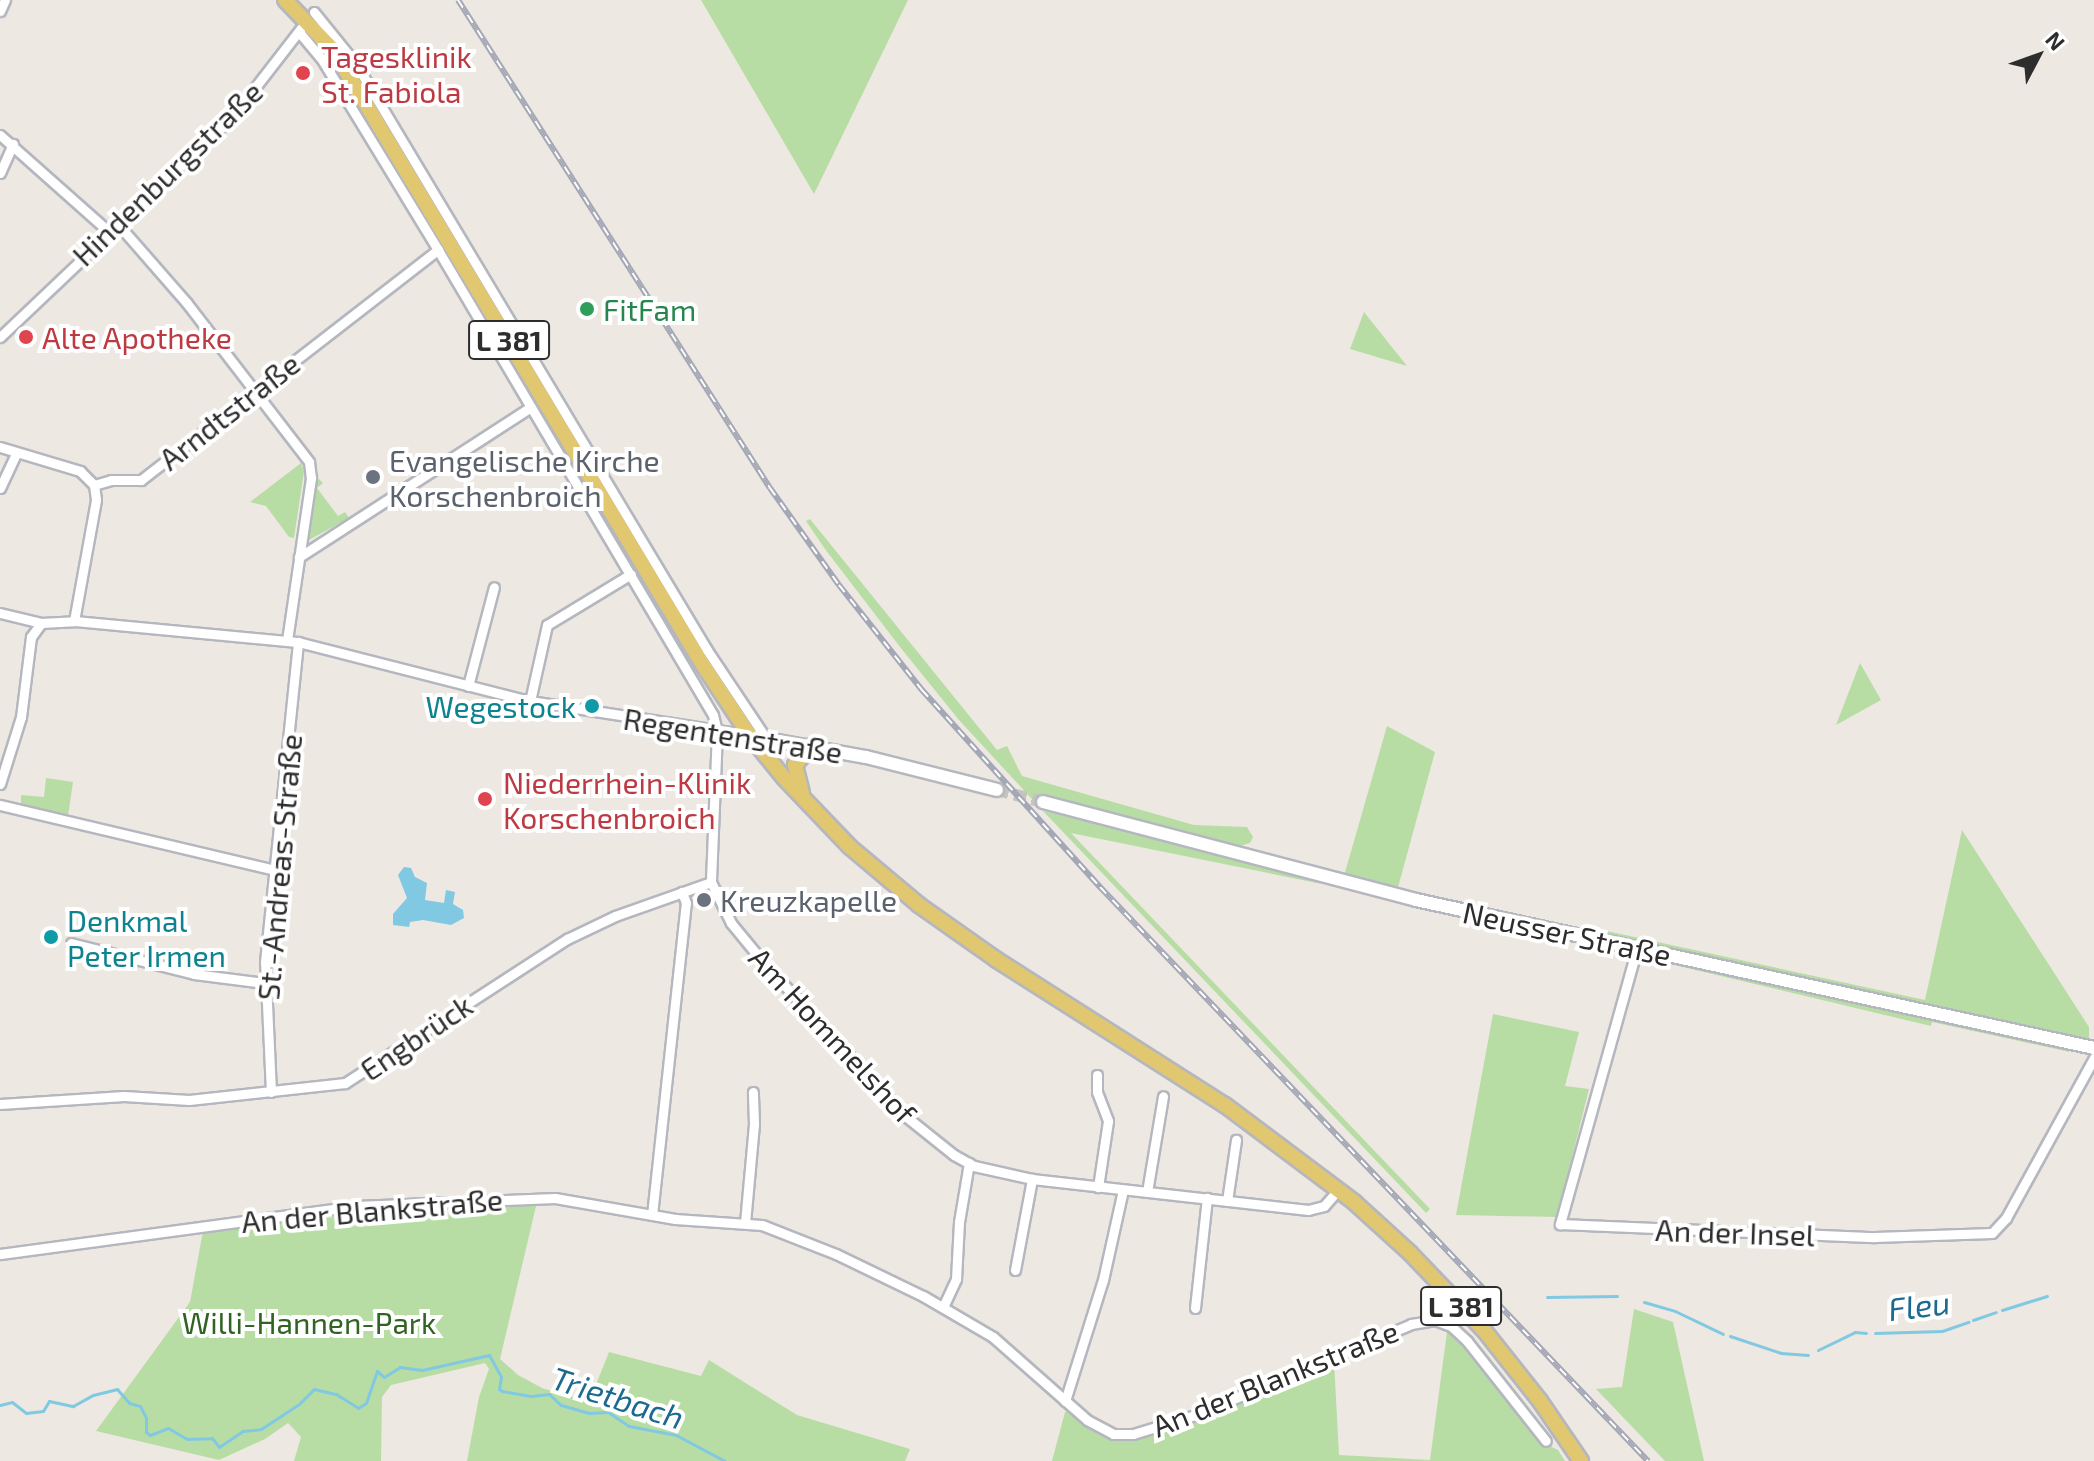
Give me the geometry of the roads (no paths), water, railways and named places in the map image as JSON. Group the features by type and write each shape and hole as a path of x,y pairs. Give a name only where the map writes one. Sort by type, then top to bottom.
{"main road":[{"name":"L 381","path":"285,0 307,21 345,68 696,652 808,804 871,866 946,925 1225,1105 1339,1189 1410,1253 1476,1322 1535,1394 1581,1461"},
{"path":"808,804 794,769 797,759 811,746"}],"street":[{"path":"0,11 5,0"},
{"name":"Hindenburgstraße","path":"0,337 108,231 242,107 321,3"},
{"path":"307,21 321,58 713,715 717,731 711,882"},
{"path":"0,135 108,231"},
{"path":"0,173 13,144"},
{"name":"St.-Andreas-Straße","path":"117,223 186,302 311,467 299,557 264,983 271,1092"},
{"name":"Arndtstraße","path":"94,485 111,480 141,480 438,250"},
{"path":"299,557 531,407"},
{"path":"0,447 80,471 94,485 96,505 74,621"},
{"path":"0,488 16,453"},
{"path":"530,701 547,625 631,574"},
{"path":"468,686 494,587"},
{"name":"Regentenstraße","path":"0,613 41,623 74,621 293,641 530,701 811,746 997,790"},
{"path":"0,784 21,717 31,637 41,623"},
{"name":"Neusser Straße","path":"1043,802 1391,894 2094,1048"},
{"path":"0,805 274,870"},
{"name":"Engbrück","path":"0,1104 124,1096 189,1100 332,1086 353,1080 567,939 711,882"},
{"name":"Am Hommelshof","path":"711,882 738,933 804,1007 904,1115 969,1163 1032,1179 1315,1210 1324,1206 1339,1189"},
{"path":"652,1215 686,903 682,892"},
{"path":"71,943 182,972 264,983"},
{"name":"An der Insel","path":"1637,948 1560,1224 1875,1237 1992,1233 2006,1218 2094,1058"},
{"path":"1097,1075 1097,1092 1108,1121 1098,1187"},
{"path":"745,1223 754,1124 753,1092"},
{"path":"1147,1192 1163,1096"},
{"path":"1227,1201 1236,1140"},
{"path":"943,1307 956,1279 959,1222 969,1163"},
{"path":"1015,1270 1032,1179"},
{"path":"1065,1401 1103,1280 1123,1190"},
{"name":"An der Blankstraße","path":"0,1254 376,1205 537,1197 652,1215 770,1227 836,1254 943,1307 1002,1345 1065,1401 1104,1430 1118,1435 1133,1434 1202,1412 1409,1325 1435,1320 1451,1326 1467,1341 1546,1441"},
{"path":"1195,1308 1207,1198"}],"water":[{"path":"404,867 411,868 415,877 427,883 425,900 444,903 446,890 455,892 453,904 463,910 464,918 451,925 423,920 410,922 409,927 393,925 393,914 407,898 398,875"}],"waterway":[{"name":"Fleu","path":"1547,1297 1617,1296"},
{"name":"Fleu","path":"2002,1310 2047,1296"},
{"name":"Fleu","path":"1644,1302 1675,1311 1723,1334"},
{"name":"Fleu","path":"1973,1320 1996,1312"},
{"name":"Fleu","path":"1875,1333 1942,1331 1968,1322"},
{"name":"Fleu","path":"1818,1350 1855,1332 1866,1333"},
{"name":"Fleu","path":"1730,1336 1781,1353 1808,1355"},
{"name":"Trietbach","path":"0,1405 12,1402 26,1413 43,1411 49,1401 73,1406 93,1395 117,1389 129,1403 140,1406 146,1418 146,1432 150,1435 168,1428 187,1439 212,1438 219,1447 243,1431 261,1429 299,1404 314,1389 336,1394 358,1408 366,1403 377,1371 384,1377 400,1367 422,1370 489,1355 501,1377 499,1389 502,1391 531,1396 549,1394 561,1405 589,1413 608,1412 629,1426 676,1435 725,1461"}],"tunnel":[{"path":"997,790 1043,802"}],"railway":[{"path":"458,0 770,488 839,585 922,690 1100,887 1648,1461"}],"place":[{"name":"Tagesklinik St. Fabiola","path":"303,73"},
{"name":"FitFam","path":"587,309"},
{"name":"Alte Apotheke","path":"26,337"},
{"name":"Evangelische Kirche Korschenbroich","path":"373,477"},
{"name":"Wegestock","path":"592,706"},
{"name":"Niederrhein-Klinik Korschenbroich","path":"485,799"},
{"name":"Kreuzkapelle","path":"704,900"},
{"name":"Denkmal Peter Irmen","path":"51,937"}],"park label":[{"name":"Willi-Hannen-Park","path":"309,1322"}]}
